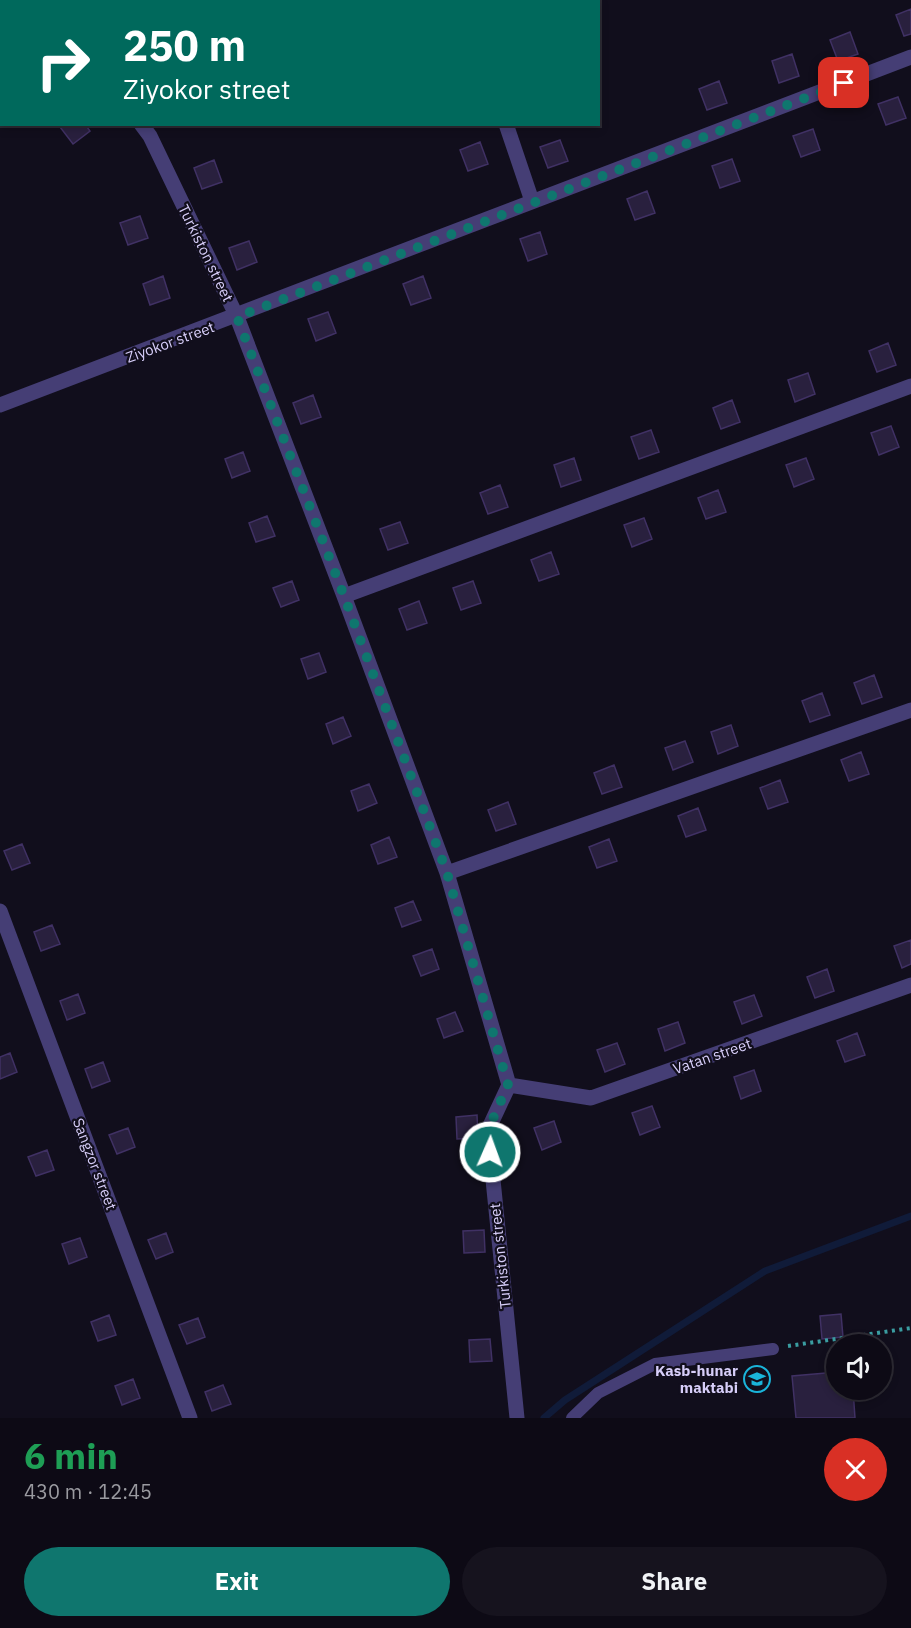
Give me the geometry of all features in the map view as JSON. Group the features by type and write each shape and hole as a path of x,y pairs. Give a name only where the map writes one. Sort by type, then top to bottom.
{"street":[{"name":"Ziyokor street","path":"0,405 237,317 532,201 911,57"},
{"name":"Turkiston street","path":"142,126 150,136 237,317 447,873 508,1085 488,1130 517,1418"},
{"path":"507,126 532,201"},
{"path":"344,596 911,386"},
{"path":"447,873 911,710"},
{"name":"Sangzor street","path":"0,911 190,1418"},
{"name":"Vatan street","path":"508,1085 591,1098 911,985"}],"lane":[{"path":"572,1418 598,1393 655,1364 773,1349"}],"path":[{"path":"773,1349 911,1328"}],"building":[{"path":"911,9 911,34 904,36 896,15"},
{"path":"850,32 858,54 838,61 830,40"},
{"path":"792,54 799,76 779,83 772,61"},
{"path":"719,81 727,103 707,110 699,89"},
{"path":"898,97 906,118 886,125 878,104"},
{"path":"86,126 90,131 73,144 60,127"},
{"path":"813,129 820,150 801,157 793,136"},
{"path":"560,140 568,161 548,168 540,147"},
{"path":"480,142 488,164 468,171 460,150"},
{"path":"732,159 740,181 720,188 712,166"},
{"path":"214,160 222,182 202,189 194,168"},
{"path":"647,191 655,213 635,220 627,199"},
{"path":"140,216 148,238 128,245 120,223"},
{"path":"540,232 547,254 528,261 520,239"},
{"path":"249,241 257,262 237,270 229,248"},
{"path":"163,276 170,298 150,305 143,284"},
{"path":"423,276 431,298 411,305 403,284"},
{"path":"328,312 336,333 316,341 308,319"},
{"path":"888,343 896,365 877,372 869,351"},
{"path":"808,373 815,394 795,402 788,380"},
{"path":"313,395 321,417 301,424 293,403"},
{"path":"732,400 740,422 721,429 713,408"},
{"path":"891,426 899,447 879,455 871,433"},
{"path":"651,430 659,452 639,459 631,437"},
{"path":"243,452 250,471 232,478 225,459"},
{"path":"574,458 581,480 561,487 554,465"},
{"path":"806,458 814,479 794,487 786,465"},
{"path":"500,485 508,507 488,514 480,493"},
{"path":"718,490 726,512 706,519 698,498"},
{"path":"267,516 275,536 256,542 249,523"},
{"path":"644,518 652,539 632,547 624,525"},
{"path":"400,522 408,543 388,550 380,529"},
{"path":"551,552 559,574 539,581 531,560"},
{"path":"292,581 299,600 281,607 273,588"},
{"path":"473,581 481,603 461,610 453,588"},
{"path":"419,601 427,623 407,630 399,609"},
{"path":"319,653 326,672 308,679 301,659"},
{"path":"874,675 882,697 862,704 854,683"},
{"path":"822,693 830,715 810,722 802,701"},
{"path":"343,717 351,736 333,744 326,724"},
{"path":"731,725 738,746 718,754 711,732"},
{"path":"685,741 693,762 673,770 665,748"},
{"path":"861,752 869,774 849,781 841,760"},
{"path":"614,765 622,787 602,794 594,773"},
{"path":"780,780 788,802 768,809 760,788"},
{"path":"369,784 377,803 358,811 351,791"},
{"path":"508,802 516,824 496,831 488,810"},
{"path":"698,808 706,830 686,837 678,816"},
{"path":"389,837 397,857 378,864 371,845"},
{"path":"609,839 617,861 597,868 589,847"},
{"path":"22,844 30,863 12,870 4,851"},
{"path":"413,901 421,920 402,927 395,908"},
{"path":"52,925 60,944 41,951 34,932"},
{"path":"911,940 911,964 902,968 894,946"},
{"path":"432,949 439,969 421,976 413,956"},
{"path":"827,969 834,991 815,998 807,977"},
{"path":"78,994 85,1013 67,1020 60,1001"},
{"path":"754,995 762,1016 742,1024 734,1002"},
{"path":"455,1012 463,1031 444,1038 437,1019"},
{"path":"678,1022 685,1043 665,1051 658,1029"},
{"path":"857,1033 865,1055 845,1062 837,1041"},
{"path":"617,1043 625,1064 605,1072 597,1050"},
{"path":"10,1053 17,1072 0,1079 0,1057"},
{"path":"103,1062 110,1081 92,1088 85,1069"},
{"path":"754,1070 761,1091 741,1099 734,1077"},
{"path":"652,1106 660,1127 640,1135 632,1113"},
{"path":"477,1115 478,1138 457,1139 456,1117"},
{"path":"554,1121 561,1142 542,1150 534,1128"},
{"path":"128,1128 135,1147 117,1154 109,1135"},
{"path":"47,1150 54,1170 36,1176 28,1157"},
{"path":"484,1230 485,1252 464,1253 463,1231"},
{"path":"166,1233 173,1252 156,1259 148,1240"},
{"path":"80,1238 87,1257 69,1264 62,1244"},
{"path":"841,1314 843,1334 826,1334 826,1339 822,1339 820,1316"},
{"path":"109,1315 116,1335 98,1341 91,1322"},
{"path":"198,1318 205,1337 187,1344 179,1325"},
{"path":"490,1339 492,1361 470,1362 469,1340"},
{"path":"826,1373 826,1400 854,1400 855,1418 796,1418 792,1376"},
{"path":"133,1379 140,1398 122,1405 115,1386"},
{"path":"223,1385 231,1404 212,1411 205,1392"}],"waterway":[{"path":"544,1418 565,1400 765,1271 911,1216"}],"place":[{"name":"Kasb-hunar maktabi","path":"757,1379"}],"route":[{"path":"490,1152 488,1130 508,1085 447,873 237,317 532,201 844,83"}]}
